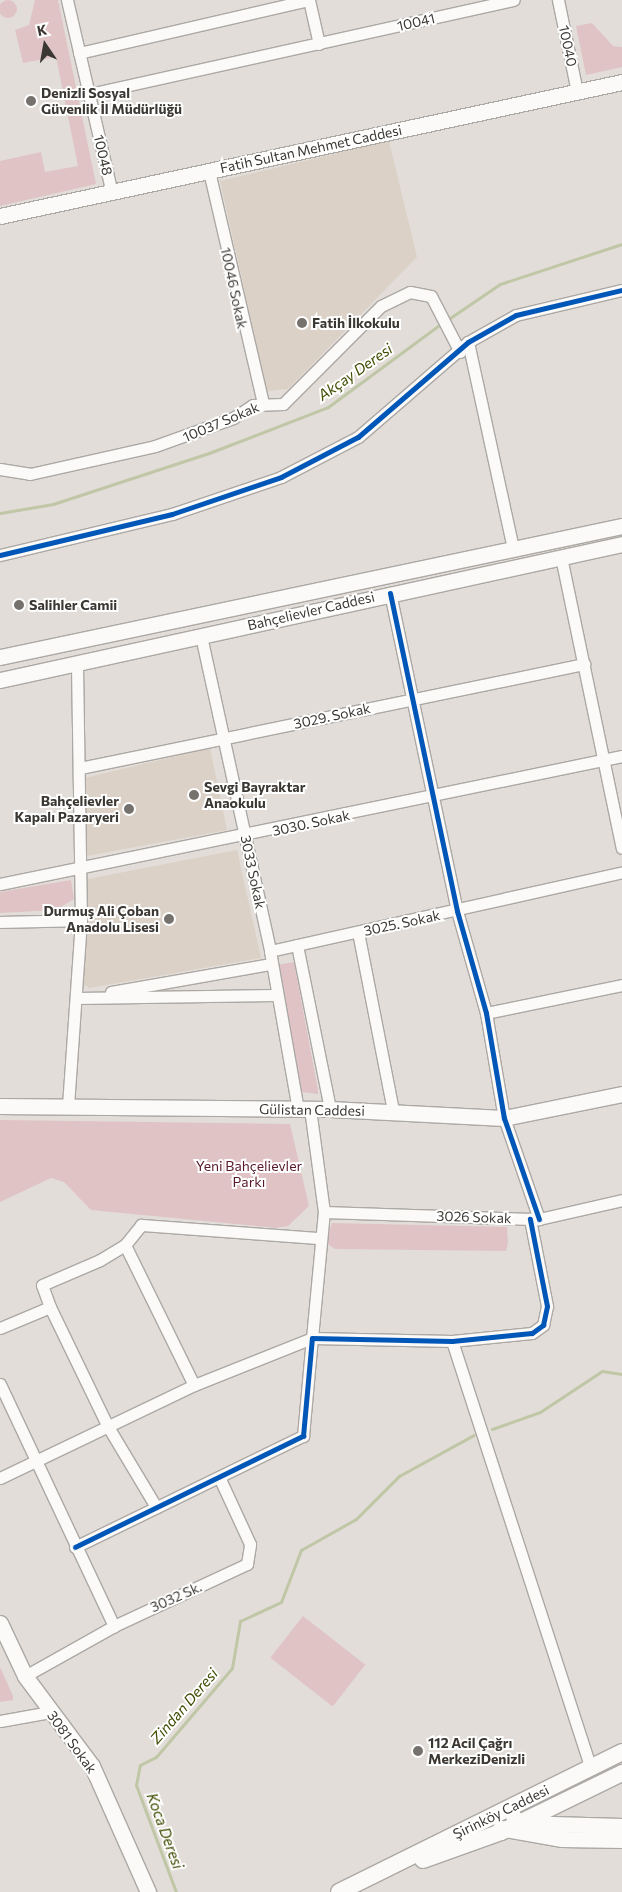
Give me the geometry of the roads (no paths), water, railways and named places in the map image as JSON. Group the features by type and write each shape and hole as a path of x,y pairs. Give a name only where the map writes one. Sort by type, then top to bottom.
{"main road":[{"name":"Şirinköy Caddesi","path":"349,1890 492,1816 622,1752"},
{"name":"Şirinköy Caddesi","path":"380,1873 502,1832 622,1773"}],"street":[{"name":"10048","path":"67,0 112,193"},
{"path":"79,53 309,0 319,44"},
{"name":"10041","path":"89,94 514,0"},
{"name":"10040","path":"558,0 577,92"},
{"name":"Fatih Sultan Mehmet Caddesi","path":"0,216 622,82"},
{"name":"10046 Sokak","path":"208,171 263,403"},
{"path":"0,555 172,514 280,476 358,437 460,352 468,342 516,314 622,290"},
{"name":"10037 Sokak","path":"0,469 30,474 155,446 263,403 283,404 380,306 410,292 431,296 460,352"},
{"path":"468,342 513,548"},
{"name":"Bahçelievler Caddesi","path":"0,657 622,526"},
{"name":"Bahçelievler Caddesi","path":"0,680 390,593 622,544"},
{"path":"561,557 622,848"},
{"path":"0,1478 107,1425 194,1386 312,1338 452,1342 514,1337 543,1325 547,1306 535,1219 504,1118 486,1013 457,911 390,593"},
{"name":"3033 Sokak","path":"201,636 270,951 274,995 304,1109 324,1212 319,1238 304,1436 220,1480"},
{"path":"68,1106 81,920 77,662"},
{"name":"3029. Sokak","path":"80,768 584,664"},
{"name":"3030. Sokak","path":"0,884 246,837 622,756"},
{"name":"3025. Sokak","path":"270,951 457,911 622,872"},
{"path":"0,922 81,920"},
{"path":"358,932 392,1111"},
{"path":"297,945 330,1109"},
{"path":"77,998 270,964"},
{"path":"486,1013 622,985"},
{"path":"77,998 274,995"},
{"name":"Gülistan Caddesi","path":"0,1106 330,1109 504,1118 622,1094"},
{"name":"3026 Sokak","path":"324,1212 535,1219 622,1200"},
{"path":"156,1507 107,1425 50,1307 42,1286 125,1245 142,1225 319,1238"},
{"path":"125,1245 194,1386"},
{"path":"0,1328 50,1307"},
{"path":"452,1342 591,1768"},
{"path":"0,1384 33,1462 114,1626"},
{"path":"75,1547 156,1507 220,1480"},
{"name":"3032 Sk.","path":"25,1676 114,1626 247,1564 250,1544 220,1480"},
{"name":"3081 Sokak","path":"0,1623 25,1676 92,1766 148,1892"},
{"path":"0,1731 6,1720 50,1712"},
{"path":"509,1808 517,1823 622,1826"},
{"path":"492,1816 502,1832 562,1839 622,1840"}],"waterway":[{"name":"Akçay Deresi","path":"447,320 500,284 622,244"},
{"name":"Akçay Deresi","path":"0,513 53,504 209,453 328,407 442,323"},
{"name":"Zindan Deresi","path":"492,1429 540,1412 602,1371 622,1374"},
{"name":"Zindan Deresi","path":"176,1892 136,1785 140,1765 156,1757 232,1668 240,1621 281,1602 301,1550 356,1519 399,1476 474,1435"}],"place":[{"name":"Denizli Sosyal Güvenlik İl Müdürlüğü","path":"31,101"},
{"name":"Fatih İlkokulu","path":"302,323"},
{"name":"Salihler Camii","path":"19,605"},
{"name":"Sevgi Bayraktar Anaokulu","path":"194,795"},
{"name":"Bahçelievler Kapalı Pazaryeri","path":"129,809"},
{"name":"Durmuş Ali Çoban Anadolu Lisesi","path":"169,919"},
{"name":"112 Acil Çağrı MerkeziDenizli","path":"418,1751"}],"park label":[{"name":"Yeni Bahçelievler Parkı","path":"249,1174"}],"water label":[{"name":"Koca Deresi","path":"165,1831"}]}
